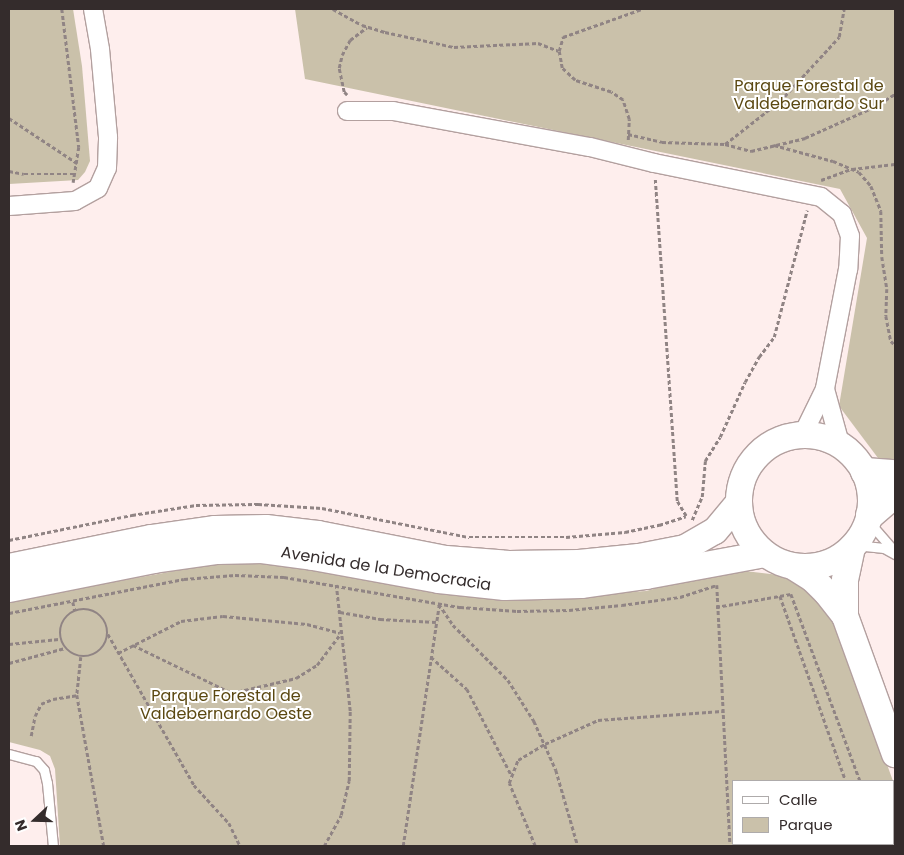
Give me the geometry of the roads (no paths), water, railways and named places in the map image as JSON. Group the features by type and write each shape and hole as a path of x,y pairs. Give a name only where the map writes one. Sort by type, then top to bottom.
{"highway":[{"path":"865,472 895,474"},
{"path":"869,518 895,493"}],"main road":[{"path":"846,616 813,579 794,567 765,554 754,544 746,532 738,504 742,478 756,455 777,440 803,434 822,436 840,444 854,456 865,472 870,487 869,518 853,546 845,580 846,616 895,754"},
{"name":"Avenida de la Democracia","path":"9,567 151,538 215,530 266,528 318,534 446,559 509,564 579,563 639,558 685,548 715,531 738,504"},
{"path":"794,567 813,567 825,564 853,546"},
{"name":"Avenida de la Democracia","path":"9,589 154,560 217,551 262,550 313,557 439,580 505,587 581,585 646,576 765,554"}],"street":[{"path":"9,206 75,201 98,188 108,168 108,137 100,49 93,9"},
{"path":"354,111 393,111 626,154 654,163 821,197 842,214 850,236 848,269 825,389 803,434"},
{"path":"825,389 840,444"}],"lane":[{"path":"869,518 895,553"},
{"path":"853,546 884,548 895,553"},
{"path":"9,754 36,761 44,770 53,846"}],"park label":[{"name":"Parque Forestal de Valdebernardo Sur","path":"809,95"},
{"name":"Parque Forestal de Valdebernardo Oeste","path":"226,705"}]}
